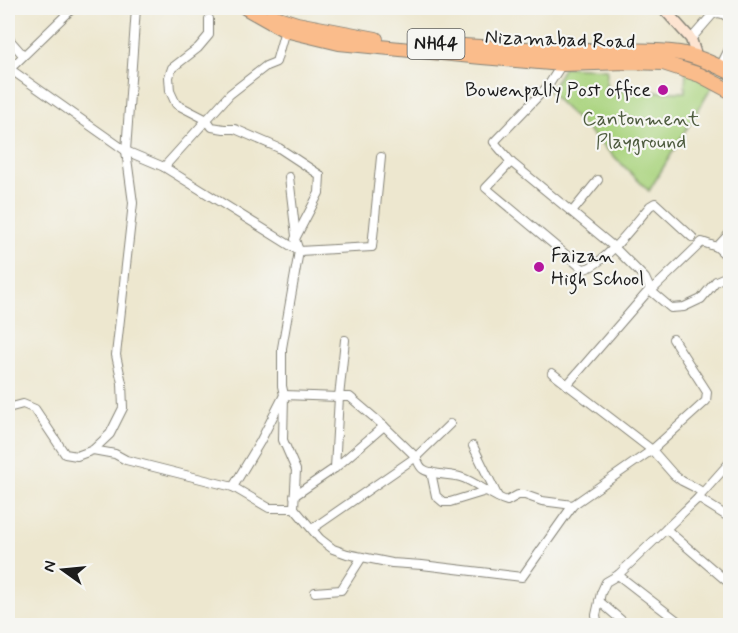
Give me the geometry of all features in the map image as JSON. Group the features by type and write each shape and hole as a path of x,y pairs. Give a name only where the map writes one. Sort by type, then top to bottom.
{"highway":[{"name":"Nizamabad Road","path":"246,8 285,30 339,43 562,64 663,63 700,75 730,91"},
{"name":"Nizamabad Road","path":"260,8 272,16 297,24 390,41 508,49 680,53 725,70"}],"main road":[{"path":"663,8 691,39 697,58"}],"street":[{"path":"73,8 8,69 126,152 164,167 299,251 372,247 381,157"},
{"path":"8,408 23,405 35,409 65,454 77,456 93,450 110,434 123,408 122,383 116,355 133,203 126,152 136,8"},
{"path":"691,39 714,10 730,20"},
{"path":"209,19 209,35 198,48 172,68 169,77 170,91 176,104 207,120 212,127 235,129 279,148 320,175 319,193 296,237"},
{"path":"164,167 230,94 266,66 276,62 285,30"},
{"path":"8,38 23,55"},
{"path":"725,70 730,47"},
{"path":"562,64 548,86 494,142 511,162 614,247 645,278 651,290 671,308 684,307 701,299 716,281 730,275"},
{"path":"511,162 486,188 583,269 591,267 614,247 655,203 692,237"},
{"path":"289,177 299,251 282,348 283,440 296,470 294,508 320,539 333,549 392,563 522,577 573,505 652,450 706,401 707,392 673,339"},
{"path":"572,212 598,180"},
{"path":"717,247 730,233"},
{"path":"567,385 651,290 702,242 717,247 730,259"},
{"path":"335,468 345,340"},
{"path":"552,373 652,450 674,475 694,487 700,495 730,518"},
{"path":"233,487 284,395"},
{"path":"284,395 350,397 416,457 420,467 430,472 470,480 499,499 507,501 518,495 525,495 542,501 573,505"},
{"path":"312,529 416,457 450,424"},
{"path":"294,496 335,468 384,426"},
{"path":"472,446 499,499"},
{"path":"93,450 233,487 269,508 294,508"},
{"path":"598,626 596,615 606,582 618,575 666,529 730,462"},
{"path":"430,472 436,496 443,502 486,491"},
{"path":"666,529 730,584"},
{"path":"315,592 340,590 362,557"},
{"path":"618,575 684,626"},
{"path":"599,601 628,626"}],"green space":[{"name":"Cantonment Playground","path":"564,67 607,69 606,91 685,92 686,69 715,82 649,191 549,92"}],"place":[{"name":"Bowenpally Post office","path":"663,90"},
{"name":"Faizan High School","path":"539,267"}]}
